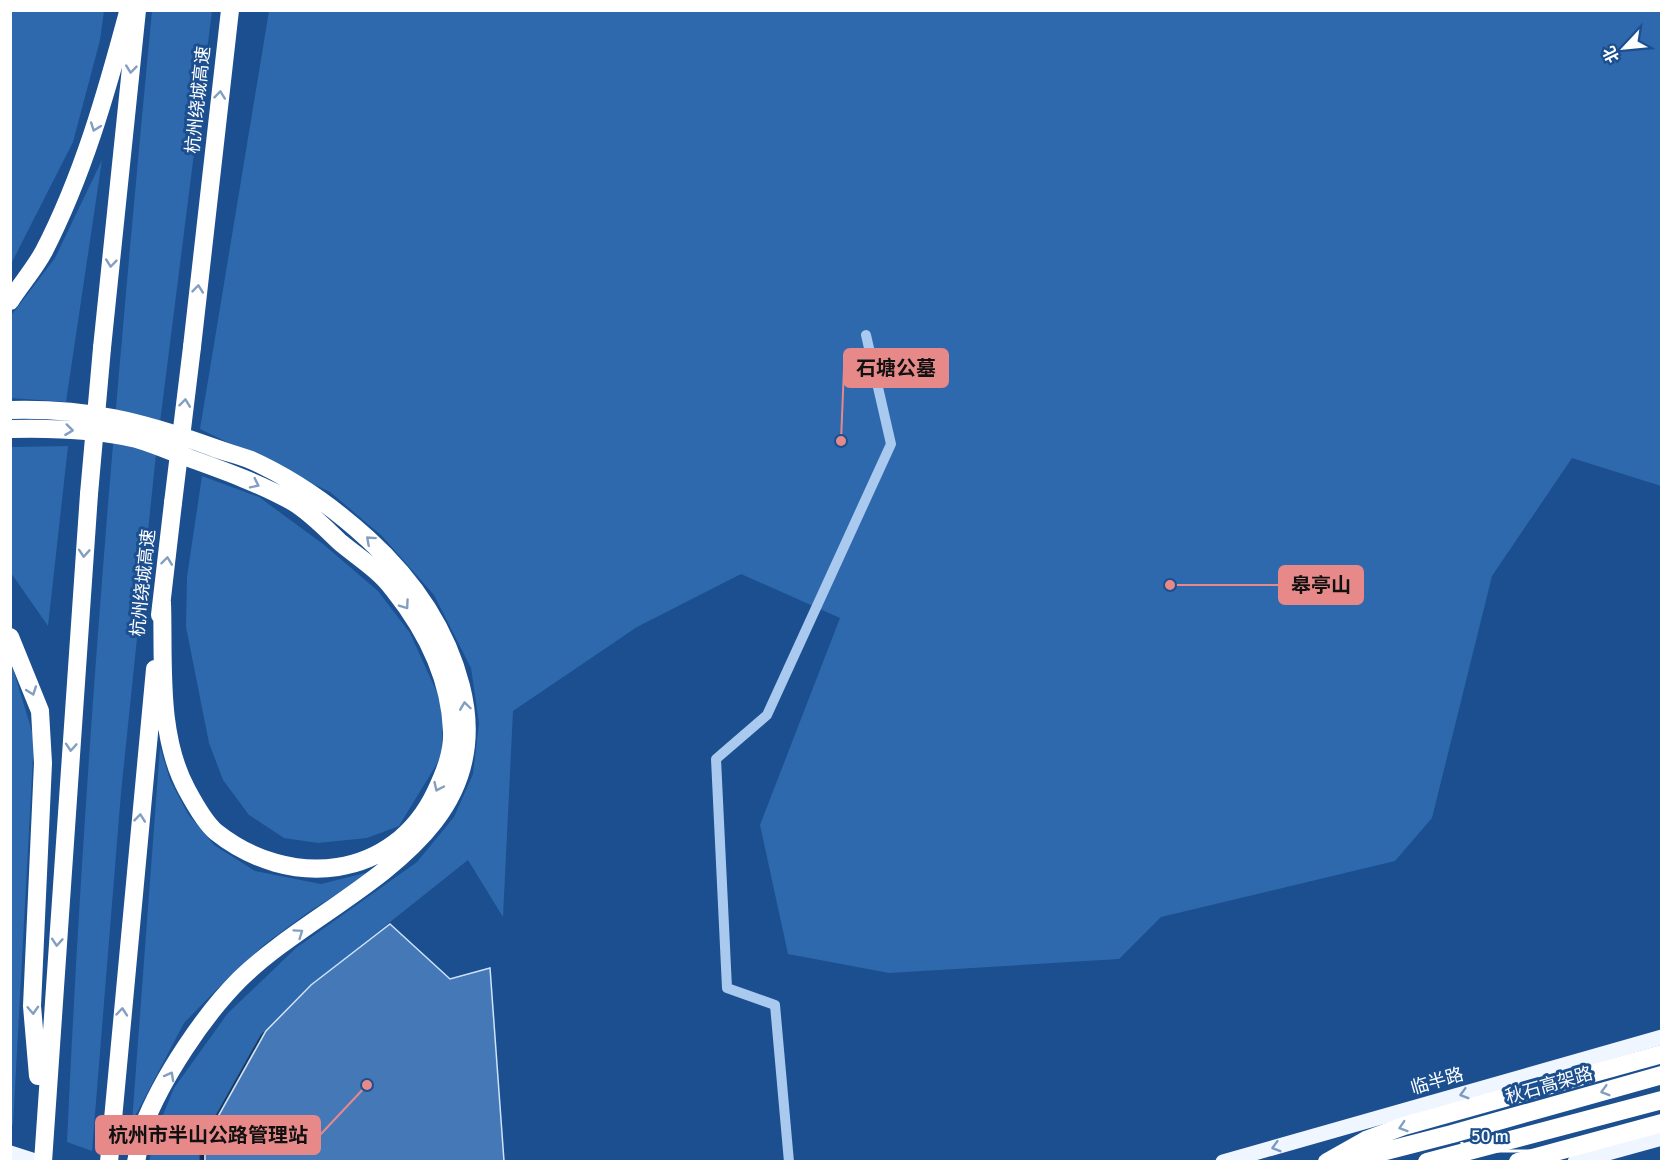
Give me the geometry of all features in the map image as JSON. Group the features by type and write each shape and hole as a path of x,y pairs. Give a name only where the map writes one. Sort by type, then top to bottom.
{"highway":[{"path":"10,301 43,253 77,178 102,109 128,10"},
{"path":"43,1161 88,494 137,10"},
{"name":"杭州绕城高速","path":"109,1161 162,602 230,10"},
{"path":"10,410 63,410 142,423 248,459 279,474 349,522 389,557 417,591 436,622 455,665 466,707 466,748 458,783 443,813 388,868 241,978 212,1009 187,1045 143,1128 136,1161"},
{"path":"10,429 62,429 137,439 239,476 295,503 392,586 427,636 444,682 452,731 448,765 429,805 414,825 385,852 342,867 302,869 256,858 213,831 186,789 172,752 166,709 162,602"},
{"path":"10,637 40,711 43,763 32,1006 43,1136"},
{"path":"1327,1161 1366,1140 1404,1126 1662,1054"},
{"name":"秋石高架路","path":"1342,1161 1452,1134 1662,1075"},
{"path":"1427,1161 1662,1100"},
{"path":"1518,1161 1662,1123"}],"main road":[{"name":"临半路","path":"1223,1161 1244,1159 1662,1037"},
{"path":"1575,1161 1662,1138"},
{"path":"10,1153 38,1161"}],"street":[{"path":"789,1161 775,1005 727,988 716,759 767,715 891,444 866,335"}],"shaded area":[{"path":"11,10 104,11 100,40 73,142 11,264"},
{"path":"152,11 212,11 156,454 121,793 92,1151 67,1142 74,1000 102,576"},
{"path":"269,11 1661,11 1661,486 1572,458 1492,576 1432,818 1395,861 1161,917 1119,959 889,973 788,954 760,825 840,618 741,574 637,627 513,711 503,917 468,860 311,985 266,1031 205,1140 205,1161 149,1162 156,1132 174,1088 228,1013 296,948 417,862 454,817 473,774 479,723 471,668 434,595 382,536 330,492 200,429"},
{"path":"102,160 66,402 11,398 10,317 55,258"},
{"path":"68,446 48,626 11,573 11,447"},
{"path":"202,476 259,497 323,544 378,591 410,633 444,708 441,757 399,826 367,838 318,843 284,838 249,815 223,780 209,743 186,627 187,577"},
{"path":"10,659 34,738 13,1125 10,1124"},
{"path":"160,747 170,780 188,814 214,845 255,871 321,884 373,871 307,913 265,944 184,1023 132,1122"}],"building":[{"path":"390,924 450,979 490,968 504,1161 205,1161 205,1140 266,1031 311,985"}],"place":[{"name":"石塘公墓","path":"841,441"},
{"name":"皋亭山","path":"1170,585"},
{"name":"杭州市半山公路管理站","path":"367,1085"}]}
